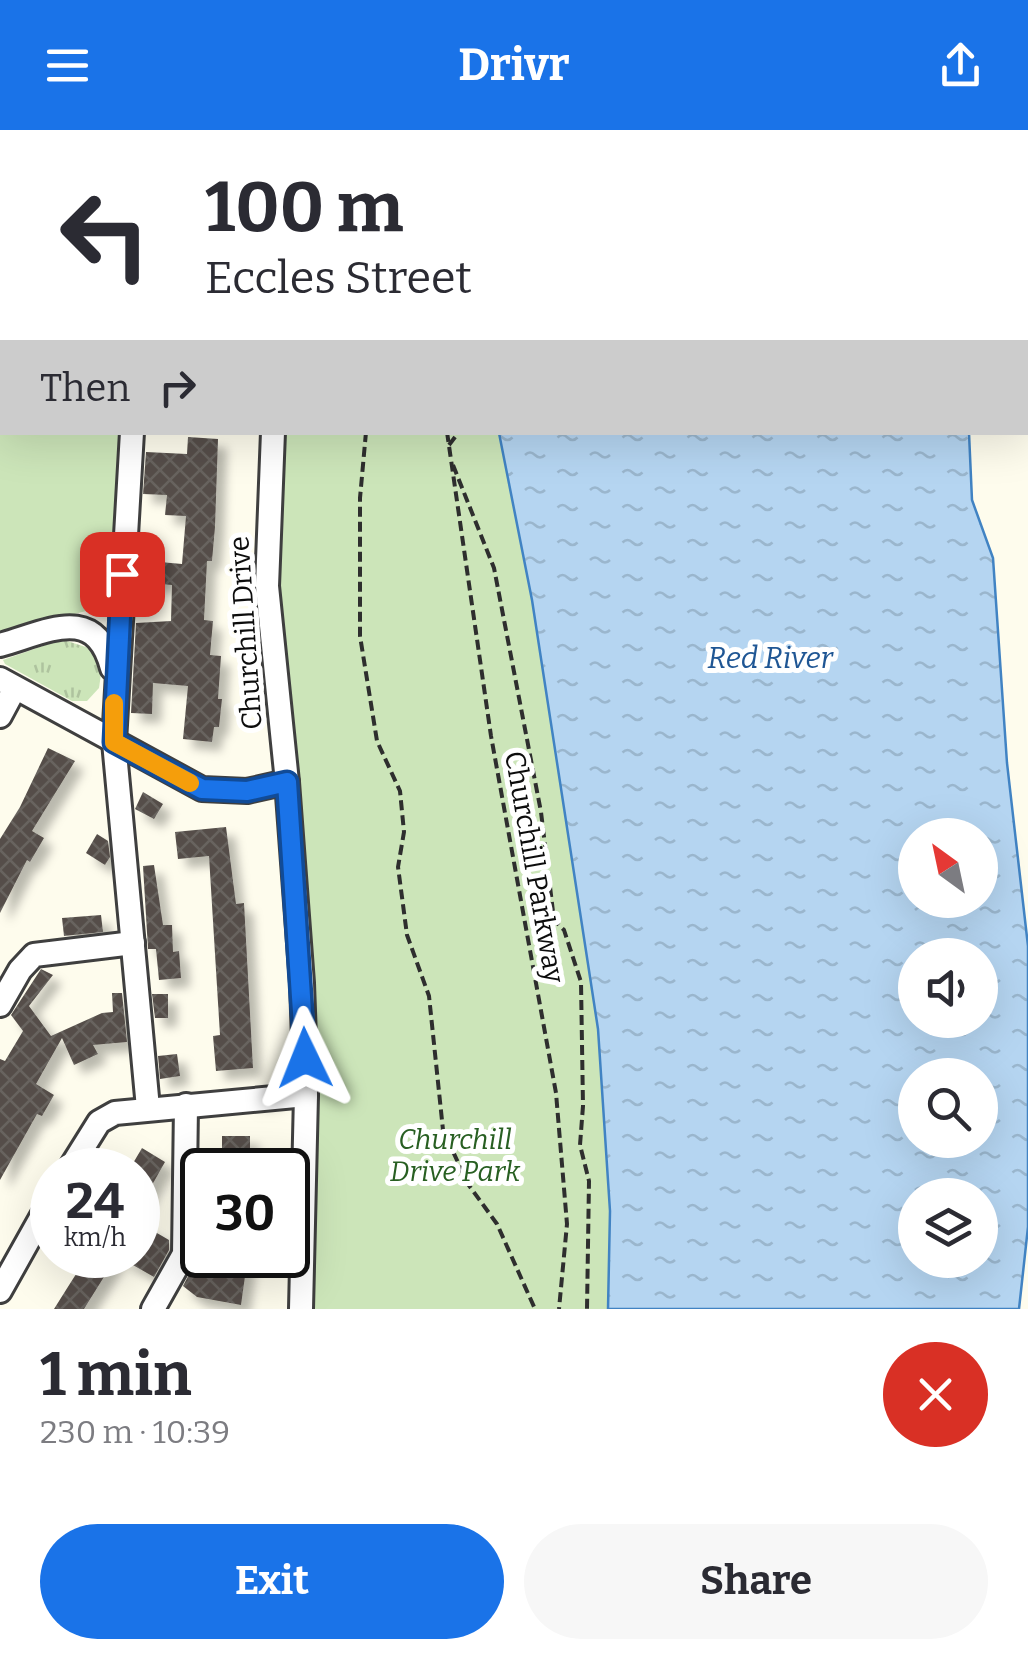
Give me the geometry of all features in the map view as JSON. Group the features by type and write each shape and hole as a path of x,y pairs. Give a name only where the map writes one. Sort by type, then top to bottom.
{"street":[{"path":"132,435 114,742 148,1108"},
{"name":"Churchill Drive","path":"273,435 267,586 287,782 306,1095 301,1309"},
{"path":"0,645 83,626 98,634 108,651 115,681"},
{"path":"0,716 8,684 202,789 247,791 287,782"},
{"path":"0,1005 20,970 34,955 133,943"},
{"path":"83,1148 99,1122 114,1113 306,1095"},
{"path":"153,1309 184,1254 186,1105"},
{"path":"0,1290 30,1238"},
{"path":"0,1240 22,1252"}],"path":[{"path":"366,435 360,498 360,636 376,741 400,791 404,832 398,867 408,935 429,996 443,1130 468,1184 497,1224 535,1309"},
{"name":"Churchill Parkway","path":"447,435 492,736 556,1093 567,1224 559,1309"},
{"path":"449,445 457,435"},
{"path":"449,455 494,568 541,812 554,920 564,930 580,982 580,1145 589,1180 588,1309"}],"green space":[{"path":"0,435 124,435 112,604 0,634"},
{"name":"Churchill Drive Park","path":"273,435 499,435 532,600 598,1029 610,1211 608,1309 301,1309 302,1278 310,1278 310,1148 300,1148 267,537"},
{"path":"67,641 89,648 102,667 99,688 87,701 72,701 3,660 54,642"}],"water":[{"name":"Red River","path":"499,435 969,435 972,500 993,558 1007,763 1028,946 1028,1227 1019,1309 608,1309 610,1211 598,1029 532,600"}],"building":[{"path":"188,437 218,439 215,527 212,561 207,561 204,620 213,621 210,655 221,656 218,699 222,699 219,727 214,727 212,742 183,739 188,686 153,683 152,714 131,713 136,623 171,621 172,585 138,582 141,538 150,538 149,561 182,564 186,516 165,515 167,495 143,494 146,452 187,454"},
{"path":"48,748 75,761 32,831 44,838 30,862 27,860 0,913 0,839"},
{"path":"143,792 163,804 154,819 135,809"},
{"path":"226,827 236,904 244,903 253,1068 216,1071 213,1036 220,1035 209,856 178,859 175,832"},
{"path":"97,834 108,841 110,857 105,865 86,853"},
{"path":"154,865 163,925 172,925 173,952 179,951 181,978 159,980 156,949 148,949 143,866"},
{"path":"101,915 103,932 64,936 62,918"},
{"path":"41,969 53,975 29,1006 51,1036 102,1013 113,1012 112,993 122,993 127,1042 93,1045 98,1054 74,1065 62,1038 36,1084 54,1095 42,1116 37,1114 0,1180 0,1059 5,1061 23,1031 11,1015"},
{"path":"152,994 168,994 168,1018 155,1018"},
{"path":"177,1054 180,1076 160,1079 158,1056"},
{"path":"222,1136 250,1136 250,1148 222,1148"},
{"path":"160,1235 169,1240 169,1250 160,1266"},
{"path":"74,1278 103,1278 84,1309 54,1309"},
{"path":"187,1278 245,1278 241,1305 197,1297 183,1286"}],"slow traffic":[{"path":"114,703 114,742 190,783"}],"route":[{"path":"122,574 114,742 202,789 247,791 287,782 305,1058"}]}
